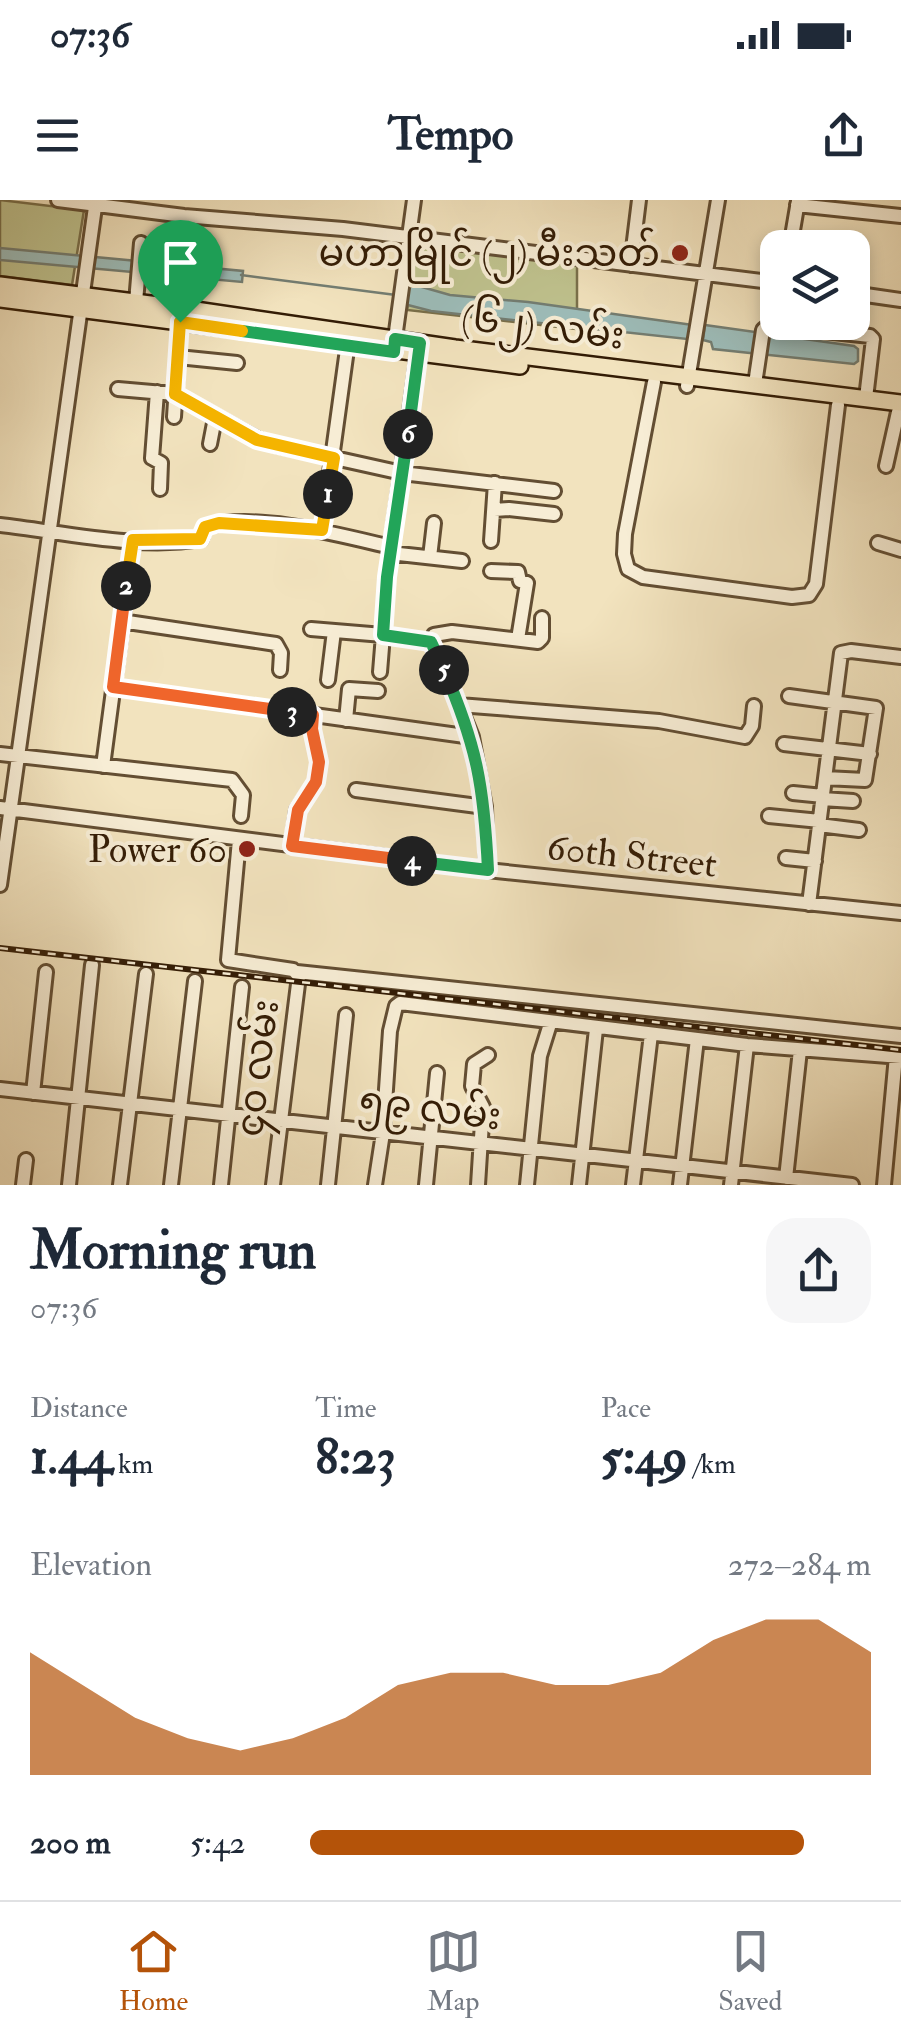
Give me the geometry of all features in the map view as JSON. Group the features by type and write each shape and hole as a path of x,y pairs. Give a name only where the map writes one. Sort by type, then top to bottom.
{"main road":[{"name":"(၆၂) လမ်း","path":"0,286 180,322 349,339 654,382 755,384 866,398 900,409"},
{"name":"(၆၂) လမ်း","path":"0,298 136,302 349,339"},
{"name":"(၆၂) လမ်း","path":"419,349 688,381 838,406 900,409"}],"street":[{"path":"58,200 760,280"},
{"path":"184,216 186,200"},
{"path":"394,345 414,200"},
{"path":"631,265 638,200"},
{"path":"688,381 718,200"},
{"path":"0,884 5,809 17,756 96,202"},
{"path":"793,230 798,202 901,216"},
{"path":"136,302 140,251"},
{"path":"870,296 901,300"},
{"path":"174,417 180,322"},
{"path":"755,384 764,330 773,326 870,336 873,345 866,398"},
{"path":"325,536 349,339"},
{"path":"380,672 391,550 419,349"},
{"path":"178,357 237,363"},
{"path":"654,382 625,534 628,569 643,578 792,597 809,594 816,584 838,406"},
{"path":"118,389 175,394 257,440 402,472 554,491"},
{"path":"157,392 152,458 161,462 160,489"},
{"path":"886,466 900,409"},
{"path":"210,444 216,418"},
{"path":"491,541 495,483"},
{"path":"494,510 554,514"},
{"path":"0,525 133,540 200,539 205,527 219,523 325,536 462,561"},
{"path":"430,558 434,523"},
{"path":"103,766 133,540"},
{"path":"878,543 901,550"},
{"path":"492,571 518,572 520,581 526,584 518,639"},
{"path":"496,874 472,738 431,642 434,635 445,632 540,641 542,618"},
{"path":"121,621 276,644 282,652 280,670"},
{"path":"312,629 431,642"},
{"path":"328,680 334,631"},
{"path":"810,904 842,653 901,657"},
{"path":"113,687 472,738"},
{"path":"346,720 349,689 378,692"},
{"path":"789,696 876,708 863,781 825,778"},
{"path":"459,705 659,721 744,738 750,733 754,706"},
{"path":"292,846 298,810 316,782 319,762 313,715"},
{"path":"784,744 870,754"},
{"path":"0,754 232,780 243,795 241,816"},
{"path":"356,790 485,807"},
{"path":"793,793 853,801"},
{"name":"60th Street","path":"5,809 496,874 901,913"},
{"path":"768,816 859,830"},
{"name":"၄၀ လမ်း","path":"238,840 228,958 234,963 297,972 273,1185"},
{"path":"786,858 815,861"},
{"path":"69,1185 92,965"},
{"path":"33,1092 46,972"},
{"path":"297,972 901,1036"},
{"path":"120,1185 146,974"},
{"path":"172,1185 195,981"},
{"path":"221,1185 242,986"},
{"path":"375,1185 390,1031 396,1006 405,1003 596,1029 899,1056 884,1185"},
{"path":"328,1185 346,1016"},
{"path":"527,1185 540,1056 550,1024"},
{"path":"580,1185 596,1029"},
{"path":"633,1185 651,1034"},
{"path":"680,1185 697,1039"},
{"path":"732,1179 747,1045"},
{"path":"783,1180 800,1050"},
{"path":"478,1185 483,1107 470,1080 474,1064 488,1055"},
{"path":"426,1185 437,1072"},
{"name":"၅၉ လမ်း","path":"0,1089 636,1162 732,1179 852,1185"},
{"path":"23,1185 26,1160"}],"green space":[{"path":"0,200 84,210 72,285 0,276"},
{"path":"416,245 577,265 577,329 407,310"}],"water":[{"path":"0,248 243,271 242,282 0,260"},
{"path":"415,285 450,295 693,325 687,339 431,311 404,304 405,289"},
{"path":"705,325 760,333 760,340 811,340 854,346 858,349 858,361 854,364 713,349 711,342 703,340"}],"waterway":[{"path":"241,275 396,295"}],"railway":[{"path":"0,948 901,1050"}],"place":[{"name":"မဟာမြိုင် (၂) မီးသတ်","path":"680,253"},
{"name":"Power 60","path":"247,849"}],"route":[{"path":"180,322 394,352 395,339 420,343 387,577 383,635 431,642 435,650 472,738 481,775 488,870 292,846 298,810 316,782 319,762 313,740 313,715 113,687 133,540 186,542 200,539 205,527 230,522 322,530 334,458 257,440 175,394 180,322"}]}
